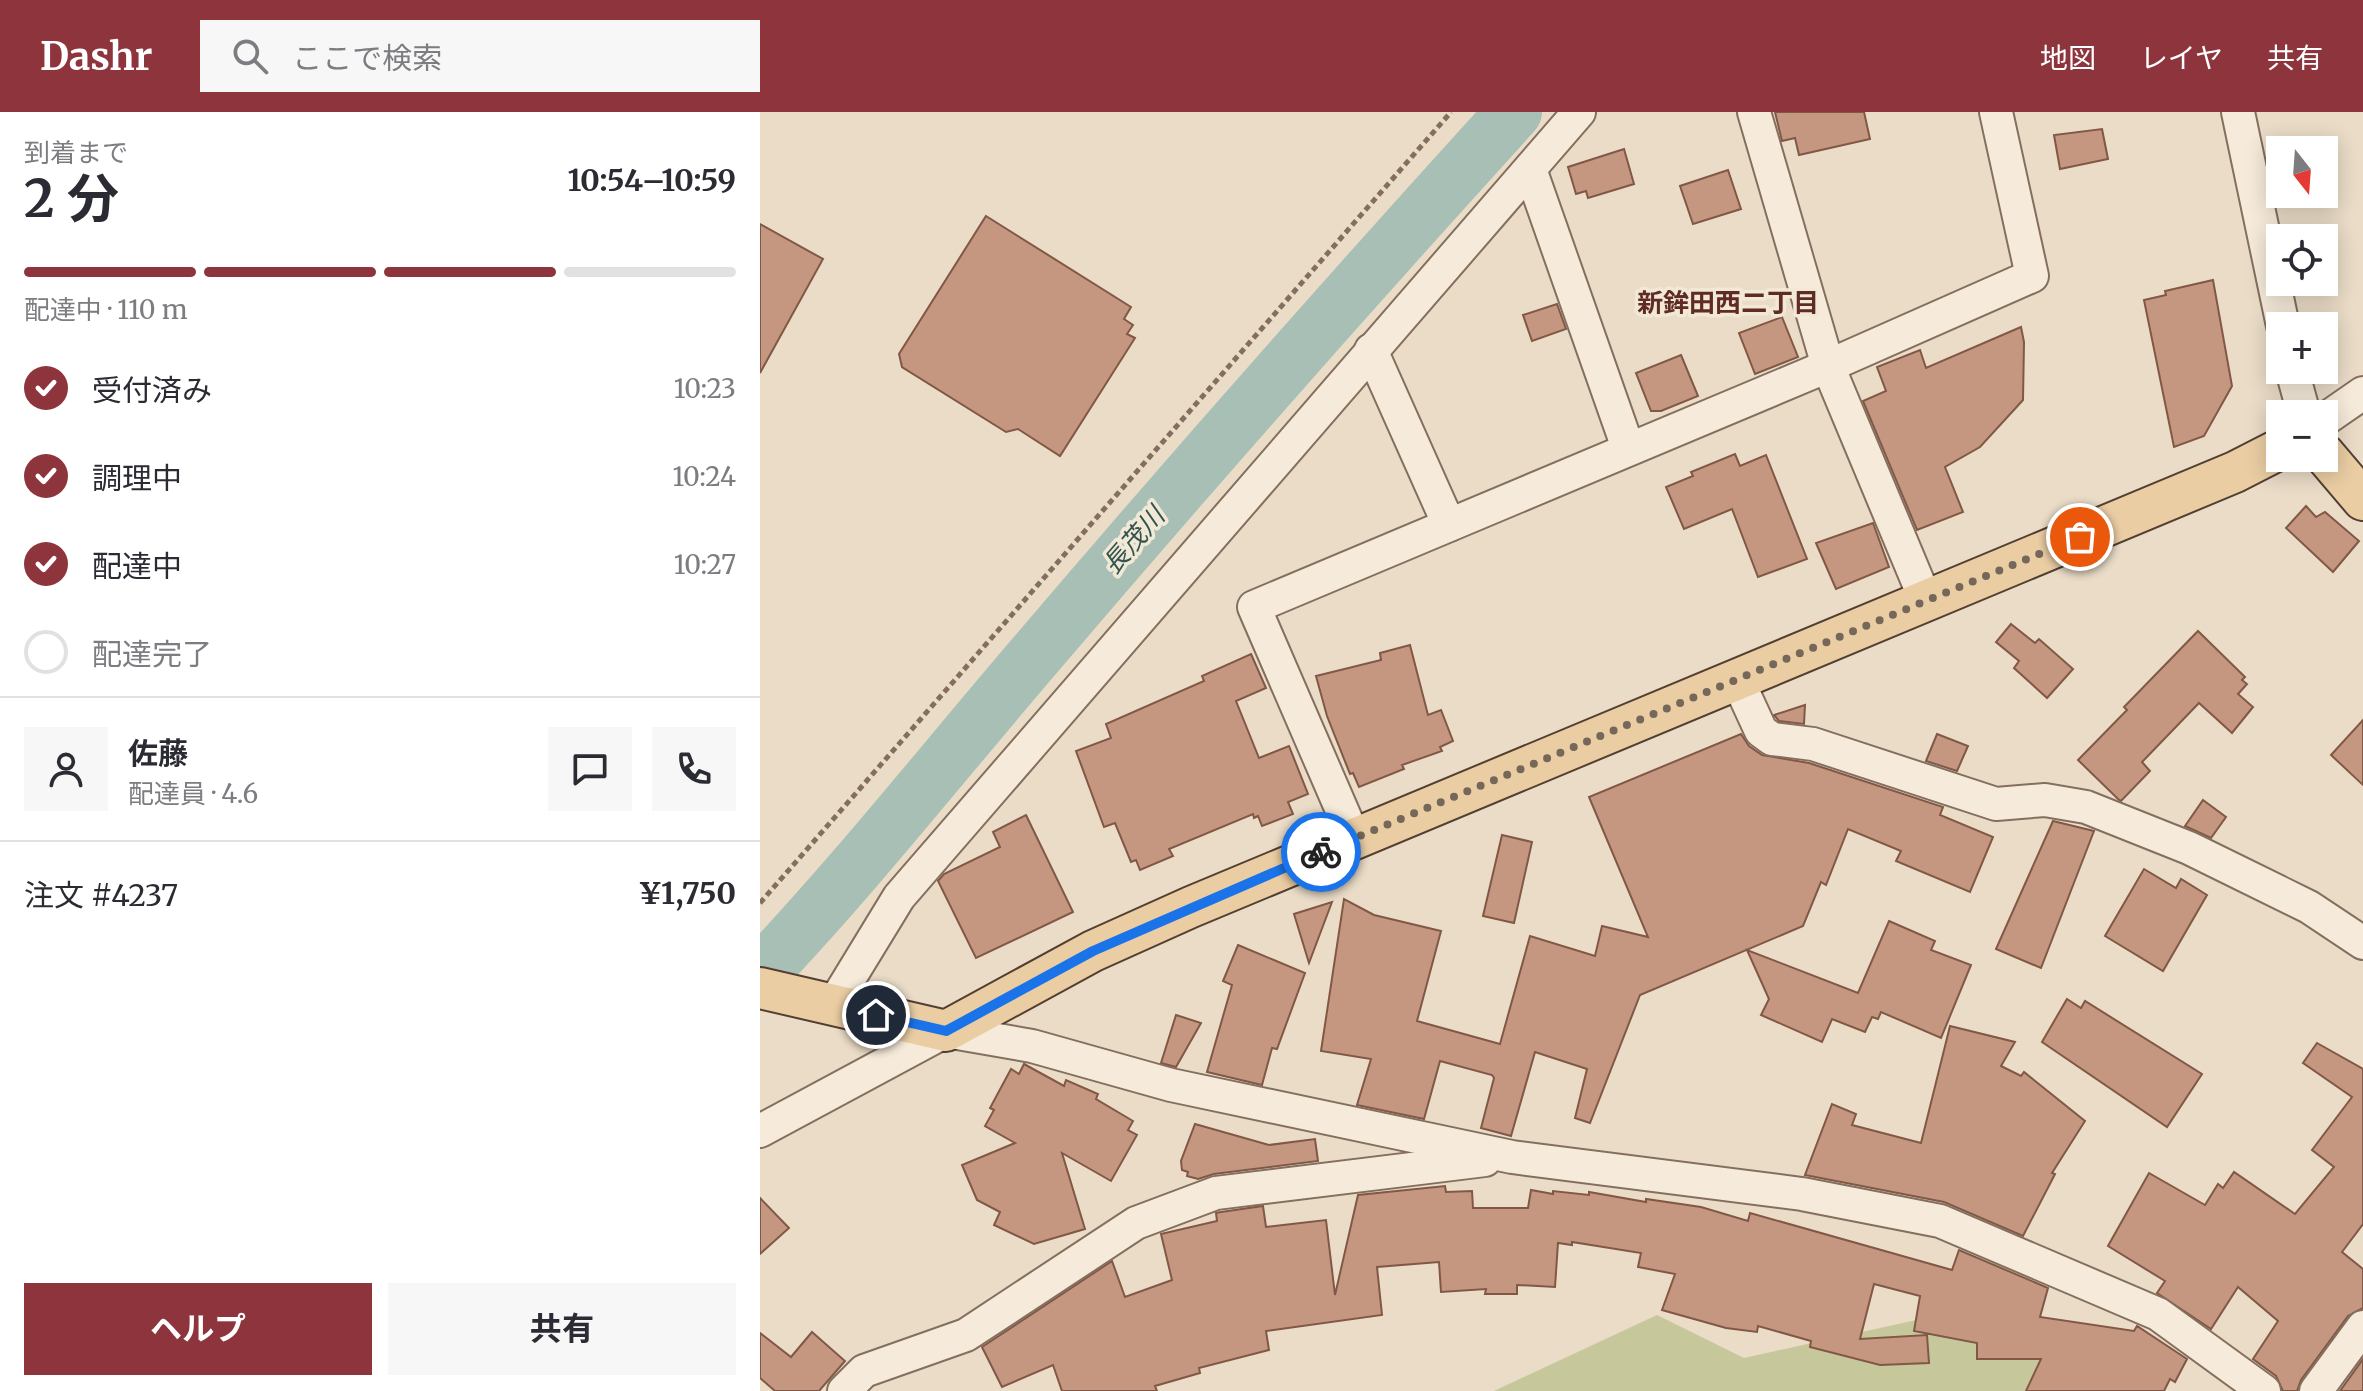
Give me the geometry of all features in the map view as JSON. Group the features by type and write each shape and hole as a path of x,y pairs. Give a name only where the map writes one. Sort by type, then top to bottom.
{"main road":[{"path":"760,988 946,1031 1093,951 1354,838 1738,681 2235,472 2266,456"},
{"path":"2338,471 2363,500"}],"street":[{"path":"820,1003 899,897 1108,660 1371,350 1579,112"},
{"path":"1754,112 1828,366 1926,601"},
{"path":"1354,838 1254,607 1828,366 2032,276 1996,112"},
{"path":"2238,112 2280,312"},
{"path":"1530,169 1628,448"},
{"path":"1371,350 1449,525"},
{"path":"2338,410 2363,393"},
{"path":"1738,681 1761,731 1772,739 1813,744 1996,804 2045,800 2086,807 2215,861 2309,907 2363,943"},
{"path":"760,1131 946,1031 1032,1046 1171,1085 1512,1157 1802,1194 1940,1221 2158,1314 2264,1391"},
{"path":"844,1391 864,1371 966,1335 1136,1223 1216,1193 1512,1157"},
{"path":"2316,1391 2363,1327"}],"path":[{"path":"760,903 1451,112"}],"green space":[{"path":"1657,1315 1744,1358 1939,1315 2053,1341 2072,1391 1494,1391"}],"building":[{"path":"1775,112 1864,112 1870,139 1799,155 1795,138 1782,141"},
{"path":"2102,129 2108,159 2060,169 2054,135"},
{"path":"1624,149 1634,184 1588,198 1586,191 1576,194 1568,167"},
{"path":"1728,170 1741,209 1693,224 1680,186"},
{"path":"986,216 1131,307 1124,319 1133,325 1127,334 1135,338 1060,456 1018,429 1006,432 902,367 899,354"},
{"path":"760,224 823,259 760,373"},
{"path":"2213,280 2232,386 2204,436 2174,447 2144,300 2166,295 2165,291"},
{"path":"1557,304 1566,329 1532,341 1523,315"},
{"path":"1782,317 1798,357 1755,374 1739,333"},
{"path":"2021,327 2024,342 2023,400 1980,447 1945,467 1963,512 1917,530 1863,401 1886,391 1877,367 1920,350 1926,368"},
{"path":"1681,355 1698,396 1661,411 1651,411 1636,373"},
{"path":"1735,454 1740,466 1766,455 1807,559 1758,577 1732,509 1684,529 1666,487 1693,476 1691,472"},
{"path":"2306,506 2316,517 2325,512 2359,541 2333,572 2286,528"},
{"path":"1873,523 1889,567 1836,589 1816,543"},
{"path":"2011,624 2035,643 2039,639 2073,669 2047,698 2014,668 2019,661 1996,642"},
{"path":"2198,631 2245,677 2242,680 2247,684 2238,694 2253,707 2232,733 2199,703 2142,762 2150,771 2121,801 2078,760 2127,710 2124,707"},
{"path":"1410,645 1428,715 1441,710 1453,741 1440,747 1442,751 1402,765 1404,769 1359,787 1353,773 1350,774 1327,716 1316,676 1381,660 1380,653"},
{"path":"1251,654 1266,688 1236,701 1259,758 1289,746 1308,794 1288,802 1293,814 1262,826 1258,816 1254,818 1253,814 1169,849 1173,856 1140,870 1136,860 1131,862 1115,823 1104,827 1076,751 1111,738 1106,724 1204,681 1202,676"},
{"path":"1805,705 1804,724 1779,721 1774,715"},
{"path":"2363,720 2363,785 2331,755"},
{"path":"1741,734 1749,746 1762,755 1809,763 1943,807 1940,815 1993,837 1970,892 1896,861 1901,851 1848,829 1826,885 1821,882 1803,926 1640,995 1590,1123 1575,1118 1587,1069 1535,1052 1511,1136 1481,1128 1494,1078 1492,1075 1440,1061 1424,1119 1357,1105 1371,1059 1321,1051 1344,899 1374,915 1441,931 1417,1021 1500,1044 1530,936 1595,956 1602,926 1648,937 1589,797"},
{"path":"1937,734 1968,746 1957,771 1926,761"},
{"path":"2203,800 2226,817 2211,838 2185,826"},
{"path":"1026,815 1073,912 976,958 938,881 944,874 1000,847 993,832"},
{"path":"2053,821 2094,831 2041,968 1996,949"},
{"path":"1502,835 1532,842 1514,923 1483,916"},
{"path":"2144,869 2176,888 2181,879 2207,895 2163,971 2105,936"},
{"path":"1332,902 1309,963 1294,914"},
{"path":"1889,921 1935,941 1931,950 1971,965 1941,1038 1881,1012 1878,1019 1872,1017 1865,1032 1832,1019 1822,1042 1761,1015 1769,999 1747,950 1858,993"},
{"path":"1238,945 1305,973 1277,1049 1272,1048 1262,1085 1207,1072 1232,985 1223,981"},
{"path":"2067,999 2081,1008 2085,1001 2202,1074 2167,1127 2042,1042"},
{"path":"1176,1015 1201,1023 1176,1067 1161,1063"},
{"path":"1950,1026 2015,1042 2001,1066 2021,1076 2024,1072 2085,1121 2052,1173 2055,1174 2023,1236 1944,1202 1805,1175 1832,1104 1856,1114 1852,1125 1921,1143"},
{"path":"2317,1043 2363,1069 2363,1224 2342,1252 2363,1269 2363,1308 2348,1316 2301,1380 2297,1391 2283,1391 2276,1376 2253,1359 2278,1321 2238,1287 2211,1329 2157,1293 2165,1281 2108,1246 2149,1173 2205,1205 2218,1184 2223,1188 2234,1172 2295,1214 2334,1167 2312,1150 2352,1097 2303,1063"},
{"path":"1024,1064 1064,1086 1066,1080 1098,1094 1096,1099 1133,1121 1128,1130 1137,1135 1111,1181 1062,1153 1085,1229 1034,1244 994,1225 1000,1212 977,1200 962,1165 1015,1143 985,1126 994,1110 990,1108 1011,1069 1019,1074"},
{"path":"1195,1124 1269,1145 1315,1139 1318,1161 1214,1174 1198,1179 1187,1176 1188,1172 1182,1170 1181,1161"},
{"path":"1445,1186 1446,1192 1472,1191 1473,1208 1528,1208 1531,1190 1553,1194 1553,1191 1589,1195 1589,1192 1646,1202 1646,1199 1701,1207 1748,1221 1750,1213 1952,1270 1959,1250 2048,1288 2040,1317 2134,1331 2137,1326 2187,1359 2175,1382 2170,1379 2164,1391 2026,1391 2041,1359 1977,1359 1977,1343 1914,1331 1920,1296 1874,1284 1860,1339 1927,1335 1929,1363 1880,1365 1810,1347 1811,1341 1758,1326 1757,1332 1726,1328 1662,1310 1675,1274 1638,1267 1641,1253 1572,1242 1572,1245 1558,1243 1555,1287 1517,1285 1517,1294 1485,1294 1486,1289 1441,1292 1439,1262 1377,1267 1382,1315 1266,1331 1269,1350 1199,1368 1200,1373 1155,1386 1157,1391 1062,1391 1053,1365 1002,1387 982,1347 1112,1261 1125,1297 1172,1280 1161,1234 1217,1221 1216,1213 1221,1212 1263,1206 1266,1227 1326,1220 1335,1295 1358,1195"},
{"path":"760,1198 789,1228 760,1254"},
{"path":"812,1332 845,1361 819,1391 775,1391 760,1378 760,1333 791,1357"},
{"path":"2363,1359 2363,1391 2340,1391"}],"waterway":[{"name":"長茂川","path":"760,974 866,856 1214,448 1514,112"}],"way so far":[{"path":"1321,852 2080,537"}],"district":[{"name":"新鉾田西二丁目","path":"1728,302"}],"route":[{"path":"876,1015 946,1031 1093,951 1321,852"}]}
